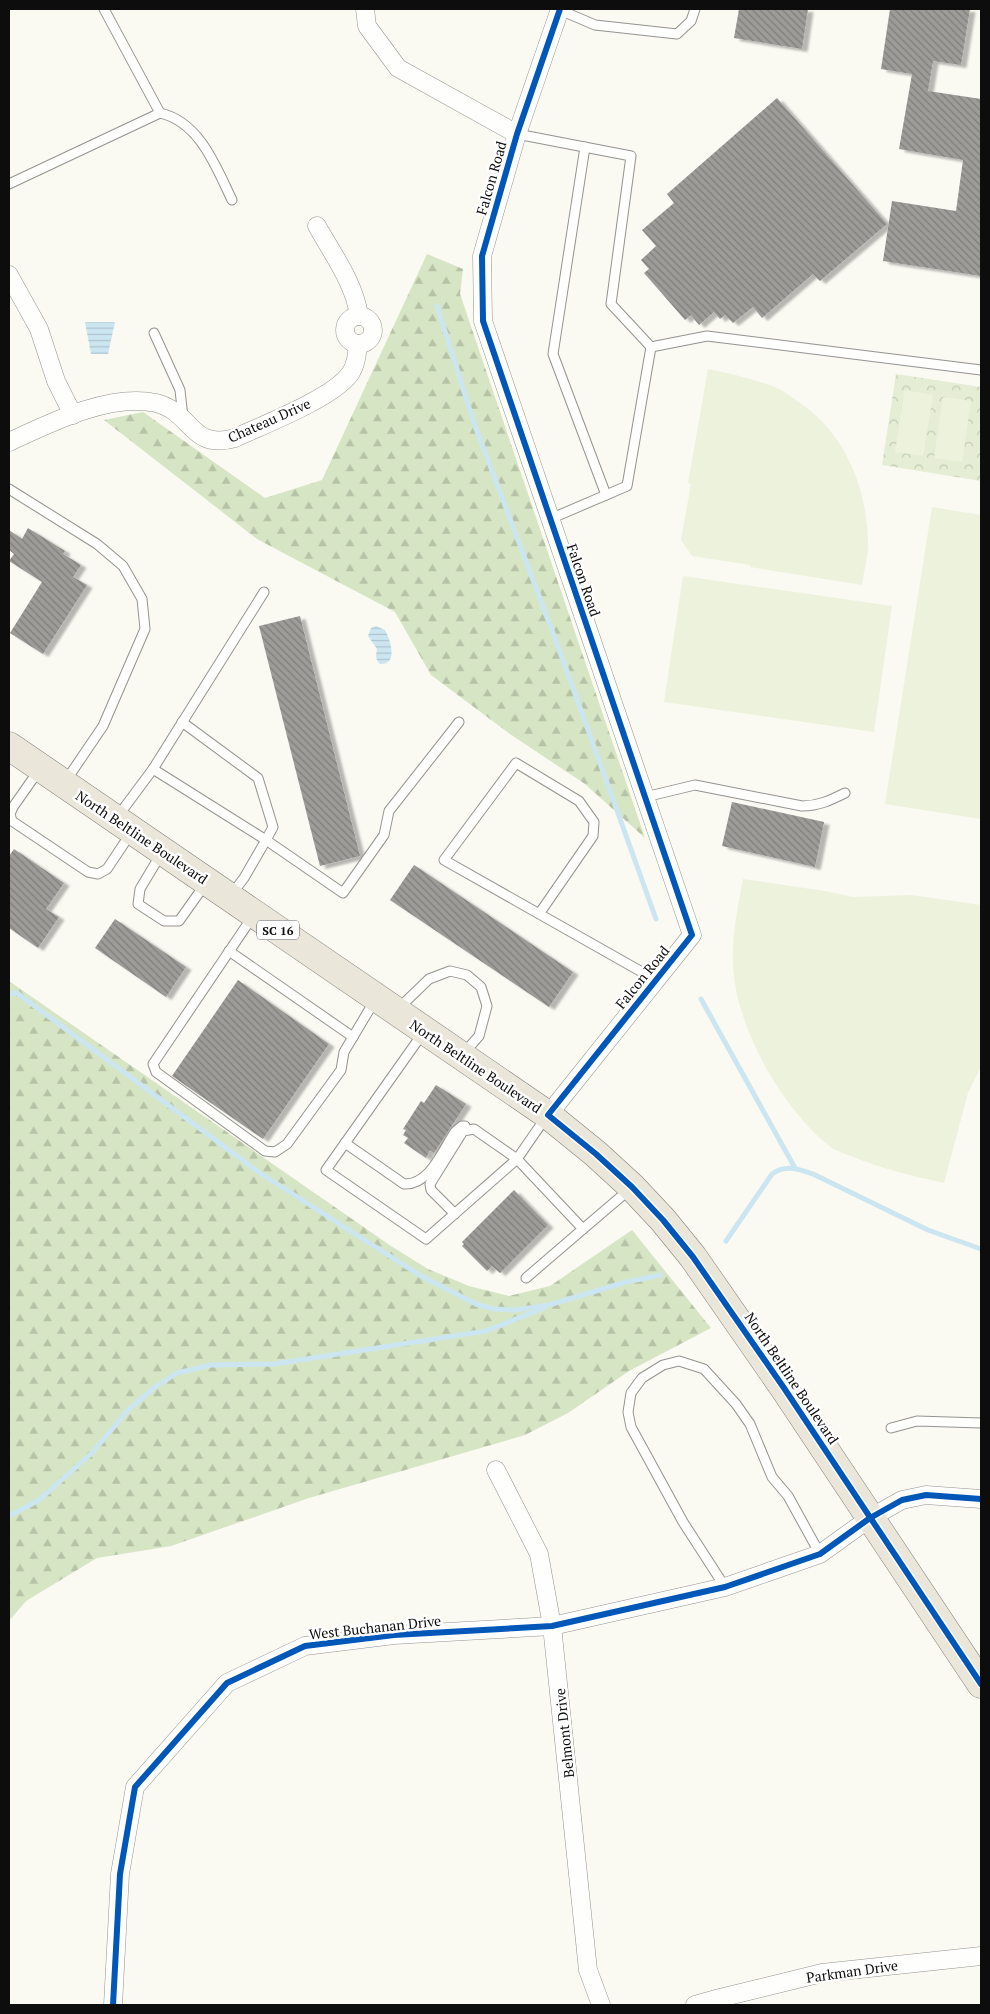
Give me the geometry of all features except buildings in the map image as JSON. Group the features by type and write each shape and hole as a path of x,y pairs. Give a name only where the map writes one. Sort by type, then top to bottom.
{"main road":[{"name":"North Beltline Boulevard","path":"9,746 548,1115 596,1154 632,1187 663,1220 714,1286 981,1684"}],"street":[{"path":"365,9 367,26 398,68 516,134"},
{"name":"Falcon Road","path":"548,1115 692,935 483,321 482,256 516,134 560,9"},
{"name":"Chateau Drive","path":"9,442 73,414 116,403 142,401 157,404 171,410 183,418 197,434 206,440 223,442 326,394 339,385 350,373 356,362 358,344 353,343 346,336 346,327 350,319 359,316 358,306 351,288 317,226"},
{"path":"9,275 23,297 39,329 56,381 73,414"},
{"name":"Belmont Drive","path":"496,1470 539,1554 552,1626 588,1970 601,2005"},
{"name":"West Buchanan Drive","path":"113,2005 120,1874 135,1787 227,1683 305,1646 394,1635 552,1626 725,1587 820,1554 870,1518 902,1500 926,1495 981,1499"},
{"name":"Parkman Drive","path":"696,2005 822,1973 981,1956"}],"lane":[{"path":"104,9 160,113"},
{"path":"560,9 595,25 677,34 691,21 695,9"},
{"path":"9,184 160,113 173,116 188,127 209,153 232,200"},
{"path":"516,134 631,156 611,304 651,347"},
{"path":"586,147 553,354 606,495"},
{"path":"154,333 180,390 183,418"},
{"path":"651,347 707,336 981,370"},
{"path":"550,519 627,486 651,347"},
{"path":"9,489 97,544 123,566 142,599 145,629 103,726 64,784"},
{"path":"40,768 13,807 10,814 12,821 88,872 98,874 107,869 124,825 153,769 264,592"},
{"path":"182,722 258,778 273,827 244,878 230,897"},
{"path":"153,769 266,840 343,893 384,835 389,811 459,722"},
{"path":"540,914 593,836 594,822 579,801 516,762 444,860 656,980"},
{"path":"645,797 695,785 802,806 814,806 826,803 845,793"},
{"path":"163,852 140,889 138,904 164,922 179,922 207,882"},
{"path":"254,914 153,1064 156,1072 265,1151 275,1152 287,1144 341,1070 344,1052 353,1037 387,1004 429,979 450,971 467,975 481,987 487,1006 479,1036 461,1056"},
{"path":"229,951 353,1037"},
{"path":"424,1030 326,1170 426,1239 517,1159 548,1115"},
{"path":"345,1143 404,1184 413,1185 422,1181 429,1172 454,1132 462,1126 470,1126 517,1159 583,1229"},
{"path":"455,1214 431,1190 430,1184 463,1131 474,1129"},
{"path":"526,1278 632,1187"},
{"path":"725,1587 682,1522 631,1427 628,1412 631,1393 642,1378 662,1365 679,1361 704,1369 736,1404 750,1424 772,1477 788,1496 820,1554"},
{"path":"891,1428 916,1421 981,1423"}],"green space":[{"path":"427,254 463,269 460,294 645,838 585,784 510,734 431,675 395,612 257,539 104,420 143,412 265,498 322,480"},
{"path":"708,369 752,379 782,391 814,414 828,428 850,463 858,482 863,502 867,522 868,548 862,585 692,556 681,540 691,484 688,483"},
{"path":"896,374 981,387 981,481 882,465"},
{"path":"905,390 933,395 923,456 895,452"},
{"path":"943,397 971,401 962,462 934,458"},
{"path":"932,507 981,515 981,819 885,804"},
{"path":"683,576 892,606 874,732 664,702"},
{"path":"743,879 853,897 911,895 981,905 981,1067 968,1093 944,1183 887,1169 832,1148 815,1133 782,1094 756,1048 738,1000 734,977 733,952 736,915"},
{"path":"9,981 391,1246 428,1269 469,1286 509,1296 550,1286 632,1230 711,1328 629,1371 568,1413 525,1435 309,1498 171,1546 97,1558 26,1601 9,1621"}],"water":[{"path":"85,322 115,322 108,354 91,354"},
{"path":"376,626 385,630 391,645 390,660 386,663 380,664 378,662 376,657 377,649 368,636 371,628"}],"waterway":[{"path":"437,306 474,423 559,649 656,919"},
{"path":"9,994 17,993 260,1173 421,1276 476,1304 494,1309 516,1310 549,1305 626,1282 661,1275"},
{"path":"701,999 795,1168"},
{"path":"726,1241 772,1174 782,1169 792,1168 813,1174 928,1230 981,1249"},
{"path":"9,1516 39,1500 92,1453 128,1410 155,1387 177,1373 211,1365 274,1364 486,1331 544,1308"}],"cycle path":[{"path":"560,9 517,134 482,256 483,321 692,935 548,1115 596,1154 632,1187 663,1220 693,1257 784,1388 981,1684"},
{"path":"113,2005 120,1874 135,1787 227,1683 305,1646 394,1635 552,1626 725,1587 820,1554 870,1518 902,1500 926,1495 981,1499"}]}
